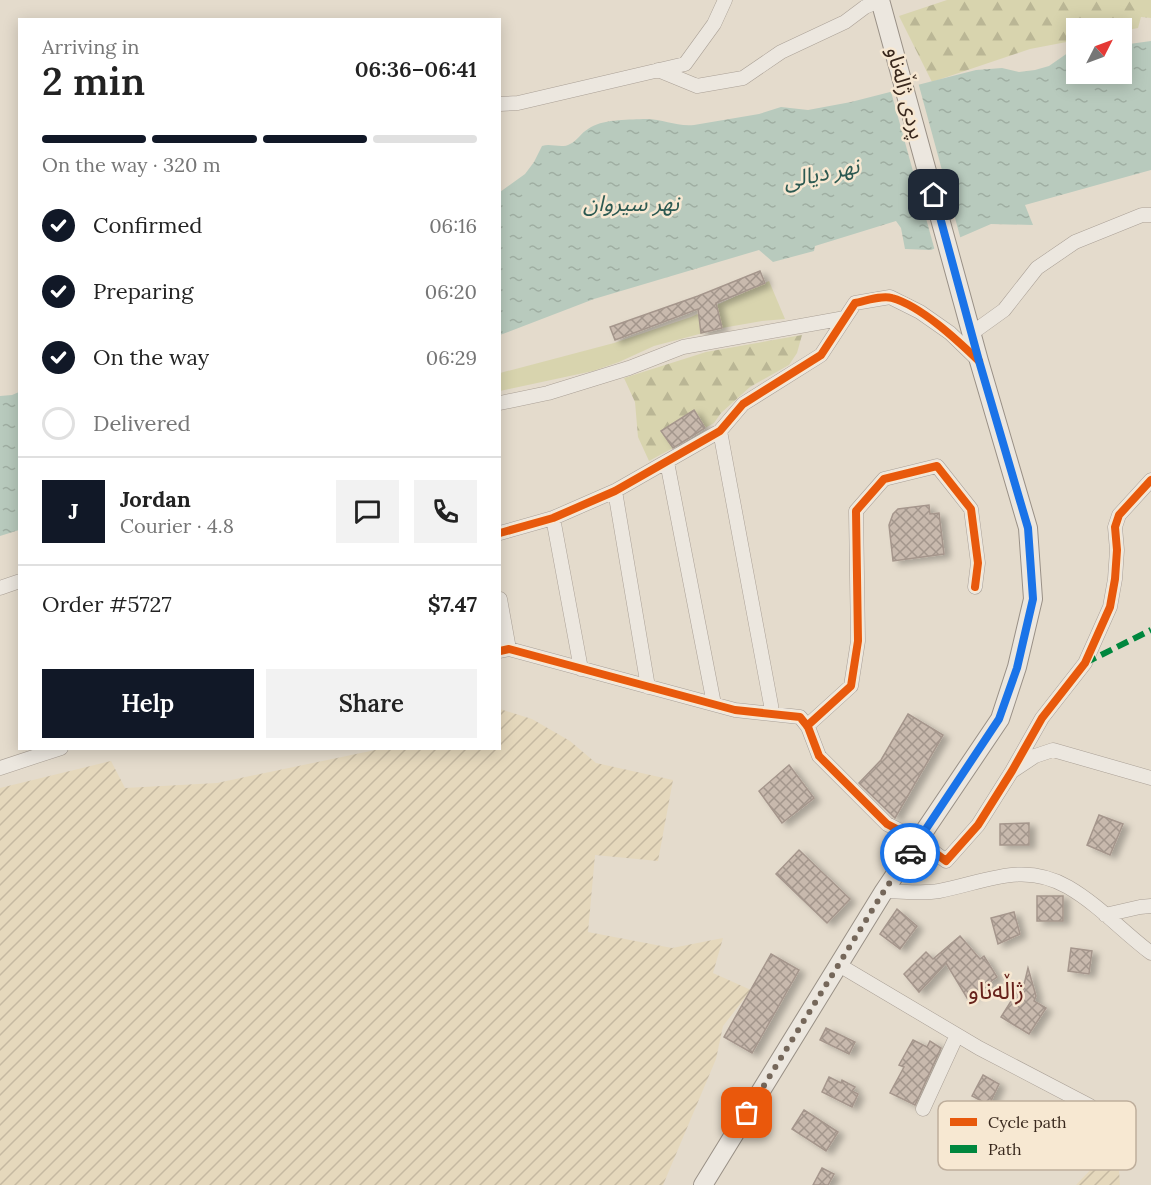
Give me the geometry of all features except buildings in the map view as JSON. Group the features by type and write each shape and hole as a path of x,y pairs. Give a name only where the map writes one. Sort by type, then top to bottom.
{"main road":[{"name":"پردی ژاڵەناو","path":"703,1185 884,891 999,719 1017,668 1033,599 1028,528 979,361 880,0"}],"street":[{"path":"501,104 518,103 685,64 714,24 725,0"},
{"path":"658,70 697,86 743,78 781,52 845,22 865,7 880,0"},
{"path":"972,333 1004,310 1037,268 1075,242 1142,215 1151,214"},
{"path":"501,533 553,518 615,491 720,431 743,404 821,355 855,303 890,297 920,312 950,333 979,361"},
{"path":"501,403 558,390 628,368 683,347 845,318"},
{"path":"720,431 771,714"},
{"path":"668,462 714,704"},
{"path":"807,726 851,686 858,641 856,511 884,479 937,466 971,509 978,563 975,587"},
{"path":"501,612 504,650 735,710 800,717 807,726 819,756 887,824 918,840 946,861 978,825 1042,718 1085,663 1110,607 1116,569 1115,527 1119,515 1151,480"},
{"path":"615,491 648,687"},
{"path":"553,518 581,669"},
{"path":"0,588 18,582"},
{"path":"0,768 55,750"},
{"path":"1012,771 1035,756 1053,750 1151,778"},
{"path":"884,891 936,891 997,876 1037,874 1066,886 1085,898 1151,953"},
{"path":"1105,915 1151,906"},
{"path":"839,964 957,1035 1081,1101"},
{"path":"923,1109 957,1035"}],"shaded area":[{"path":"501,709 532,719 570,741 596,763 673,780 658,861 595,855 588,932 672,948 723,938 713,973 751,990 723,1026 716,1059 663,1185 0,1185 0,788 111,761 125,788 217,783 375,750 501,750"},
{"path":"1090,1170 1119,1170 1120,1185 1076,1185"}],"green space":[{"path":"947,0 1151,0 1151,18 1141,17 1138,28 1132,29 1132,18 1066,18 1066,42 1030,49 932,82 899,16"},
{"path":"769,281 785,319 722,328 654,346 593,371 501,391 501,373 614,343 691,317"},
{"path":"802,335 797,353 789,365 750,387 721,413 714,423 705,428 694,410 661,431 673,448 649,461 638,437 635,402 624,378 706,352"}],"water":[{"name":"نهر سیروان","path":"1151,41 1151,170 1025,205 1033,225 991,224 931,250 905,249 901,228 896,221 815,246 814,251 773,262 759,250 594,299 501,335 501,191 525,174 542,146 567,145 588,129 607,122 650,119 694,125 759,114 781,107 808,110 851,102 976,70 1002,68 1019,72 1049,66 1066,54 1066,84 1132,84 1132,44"},
{"path":"18,392 18,530 0,536 0,396"}],"pier":[{"path":"918,82 961,240 935,251 890,88"}],"marked path":[{"path":"1085,663 1151,630"}],"cycle path":[{"path":"501,533 553,518 615,491 720,431 743,404 821,355 855,303 883,297 903,302 938,325 979,361"},
{"path":"807,726 851,686 858,641 856,511 884,479 937,466 971,509 978,563 975,587"},
{"path":"501,651 509,649 735,710 800,717 808,727 819,756 887,824 918,840 946,861 978,825 1042,718 1085,663 1110,607 1117,550 1115,527 1119,515 1151,480"}],"way so far":[{"path":"747,1113 884,891 910,853"}],"district":[{"name":"ژاڵەناو","path":"996,990"}],"route":[{"path":"910,853 999,719 1017,668 1033,599 1028,528 934,195"}],"water label":[{"name":"نهر ديالى","path":"821,173"}]}
